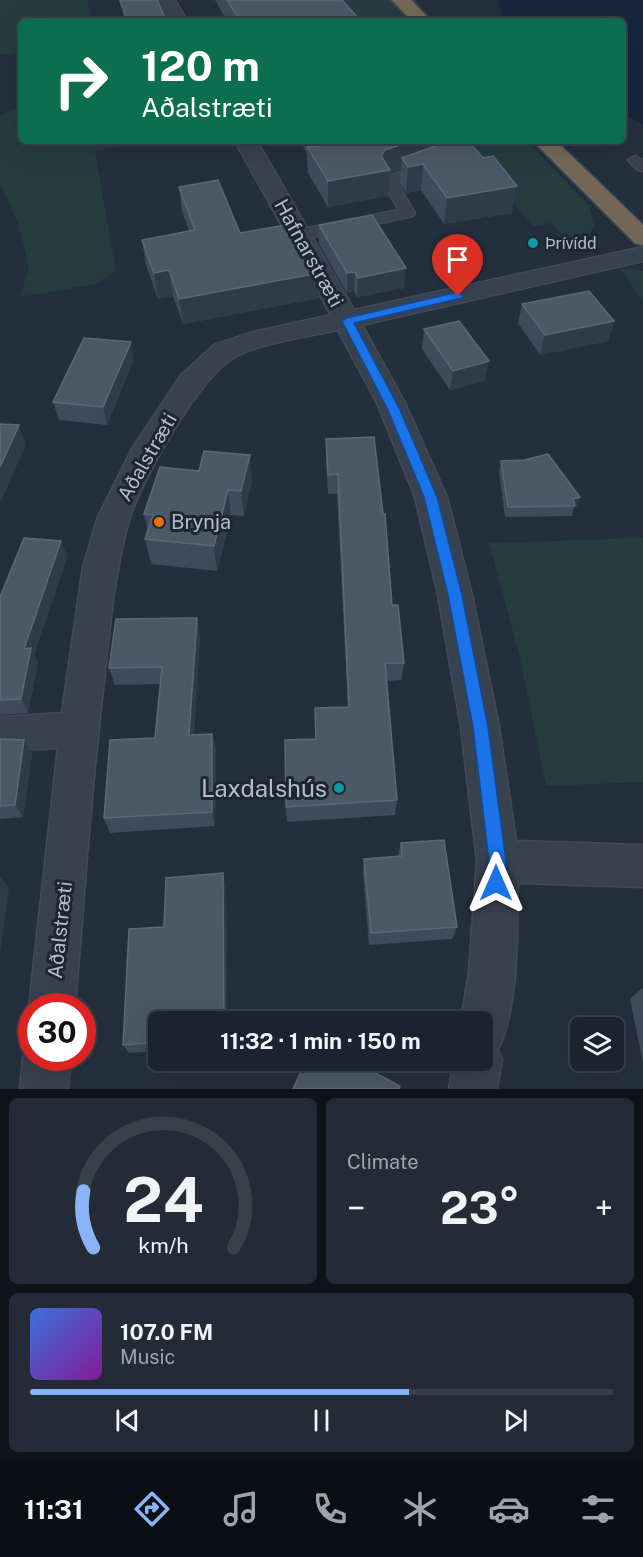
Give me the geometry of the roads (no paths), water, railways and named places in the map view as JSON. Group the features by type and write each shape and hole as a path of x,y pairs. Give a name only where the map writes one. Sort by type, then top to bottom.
{"highway":[{"path":"401,0 419,18"},
{"path":"547,144 643,238"}],"street":[{"path":"166,0 176,18"},
{"name":"Hafnarstræti","path":"248,144 394,410 431,497 455,595 480,727 498,861 492,972 486,1011"},
{"name":"Aðalstræti","path":"53,993 79,730 100,567 114,517 144,454 191,382 224,351 278,334 347,321 643,254"},
{"path":"0,734 79,730"},
{"path":"498,861 643,866"},
{"path":"44,1089 46,1071"},
{"path":"474,1089 476,1071"}],"lane":[{"path":"299,235 408,213 389,181 438,164"}],"water":[{"path":"498,0 643,0 643,124 626,116 626,18 503,18"}],"place":[{"name":"Þrívídd","path":"533,243"},
{"name":"Brynja","path":"159,522"},
{"name":"Laxdalshús","path":"339,788"}]}
